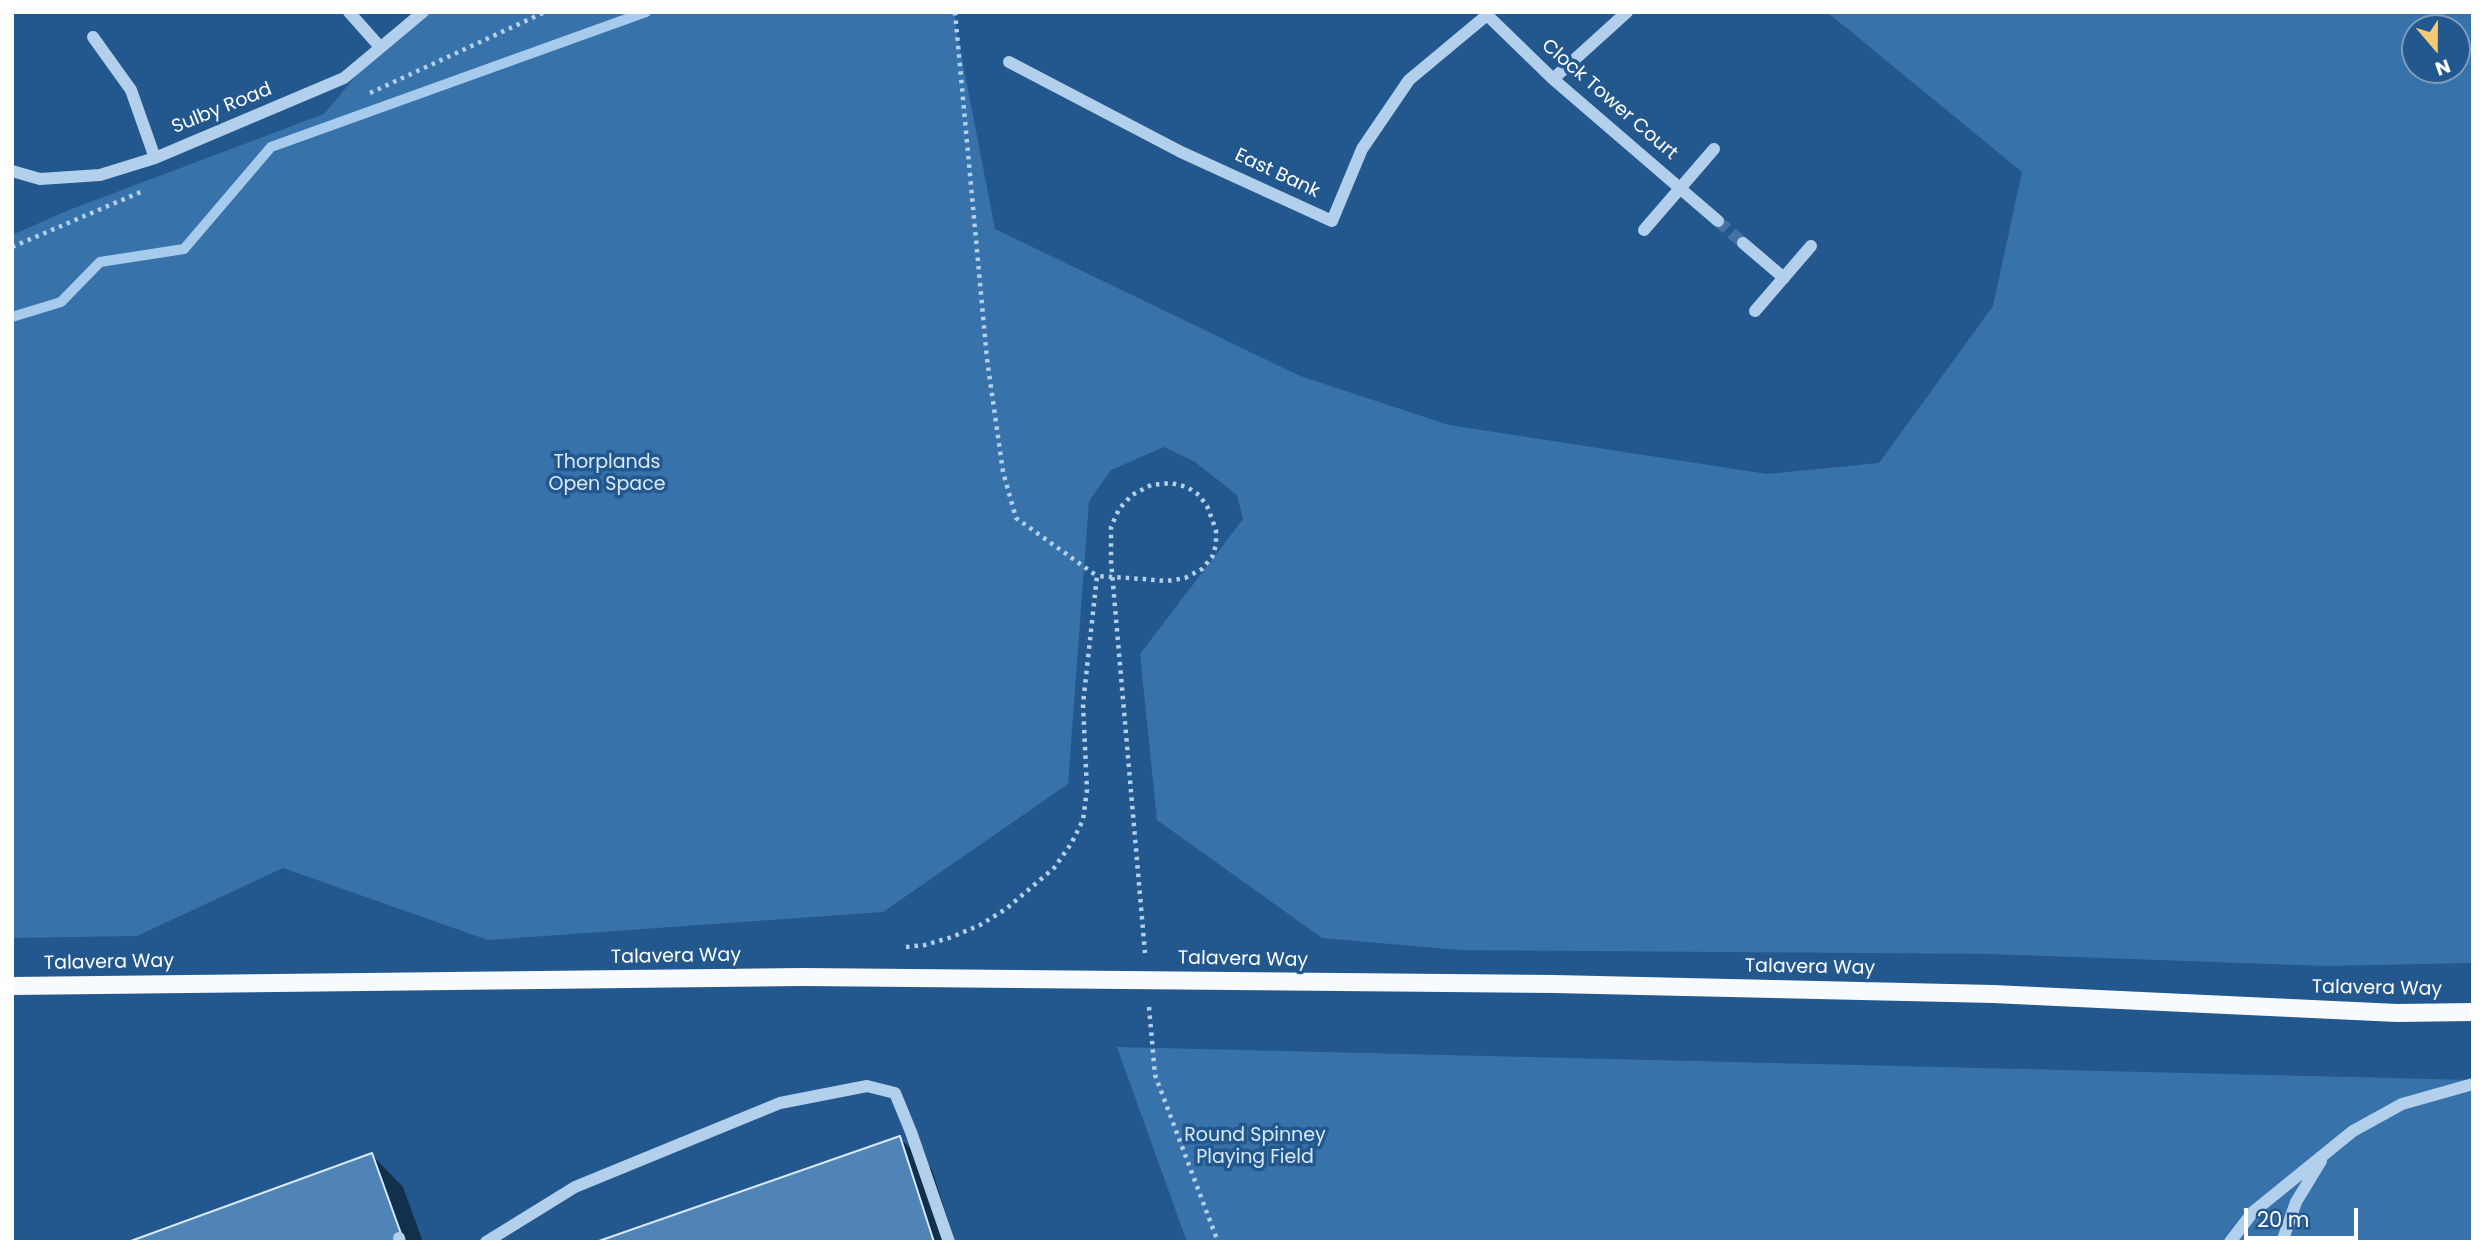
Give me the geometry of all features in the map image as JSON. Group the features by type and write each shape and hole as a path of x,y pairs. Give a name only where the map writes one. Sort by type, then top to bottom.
{"main road":[{"name":"Talavera Way","path":"12,986 803,977 1512,983 1993,993 2397,1013 2473,1012"}],"street":[{"path":"348,12 380,47"},
{"name":"Sulby Road","path":"12,171 40,179 100,175 155,159 344,78 423,12"},
{"path":"1553,79 1627,12"},
{"name":"Clock Tower Court","path":"1486,14 1553,79 1679,187"},
{"name":"East Bank","path":"1009,62 1181,152 1332,221 1362,149 1409,80 1486,14"},
{"path":"93,37 131,90 155,159"},
{"name":"Clock Tower Court","path":"1644,230 1714,149"},
{"path":"1679,187 1718,221"},
{"path":"1743,243 1784,278"},
{"path":"1755,311 1811,246"},
{"path":"2230,1242 2253,1212 2353,1131 2402,1104 2473,1084"},
{"path":"486,1242 575,1187 780,1103 867,1086 895,1093 949,1242"},
{"path":"2281,1242 2297,1202 2327,1152"}],"path":[{"path":"955,12 981,303 1003,472 1016,518 1097,576 1143,579 1167,581 1185,578 1202,569 1212,557 1216,545 1213,518 1199,495 1187,487 1171,483 1151,485 1132,495 1118,509 1111,527 1111,561 1146,964"},
{"path":"895,948 925,945 980,925 1031,890 1054,868 1071,844 1083,820 1087,790 1083,704 1097,576"},
{"path":"1149,1005 1155,1074 1218,1242"}],"green space":[{"name":"Thorplands Open Space","path":"423,12 955,12 995,229 1300,376 1449,425 1767,474 1879,463 1993,306 2022,172 1827,12 2473,12 2473,963 2326,966 1990,954 1459,950 1322,938 1157,820 1140,654 1243,519 1237,495 1195,462 1164,447 1111,470 1089,501 1068,784 883,912 488,940 283,868 137,936 12,938 12,235 69,210 324,114 380,47"},
{"name":"Round Spinney Playing Field","path":"1117,1047 2473,1080 2473,1242 1187,1242"}],"building":[{"path":"900,1136 934,1242 596,1242"},
{"path":"372,1153 404,1242 128,1242"}],"waterway":[{"path":"12,317 61,302 100,262 184,249 271,147 646,12"}],"tunnel":[{"path":"1718,221 1743,243"}]}
